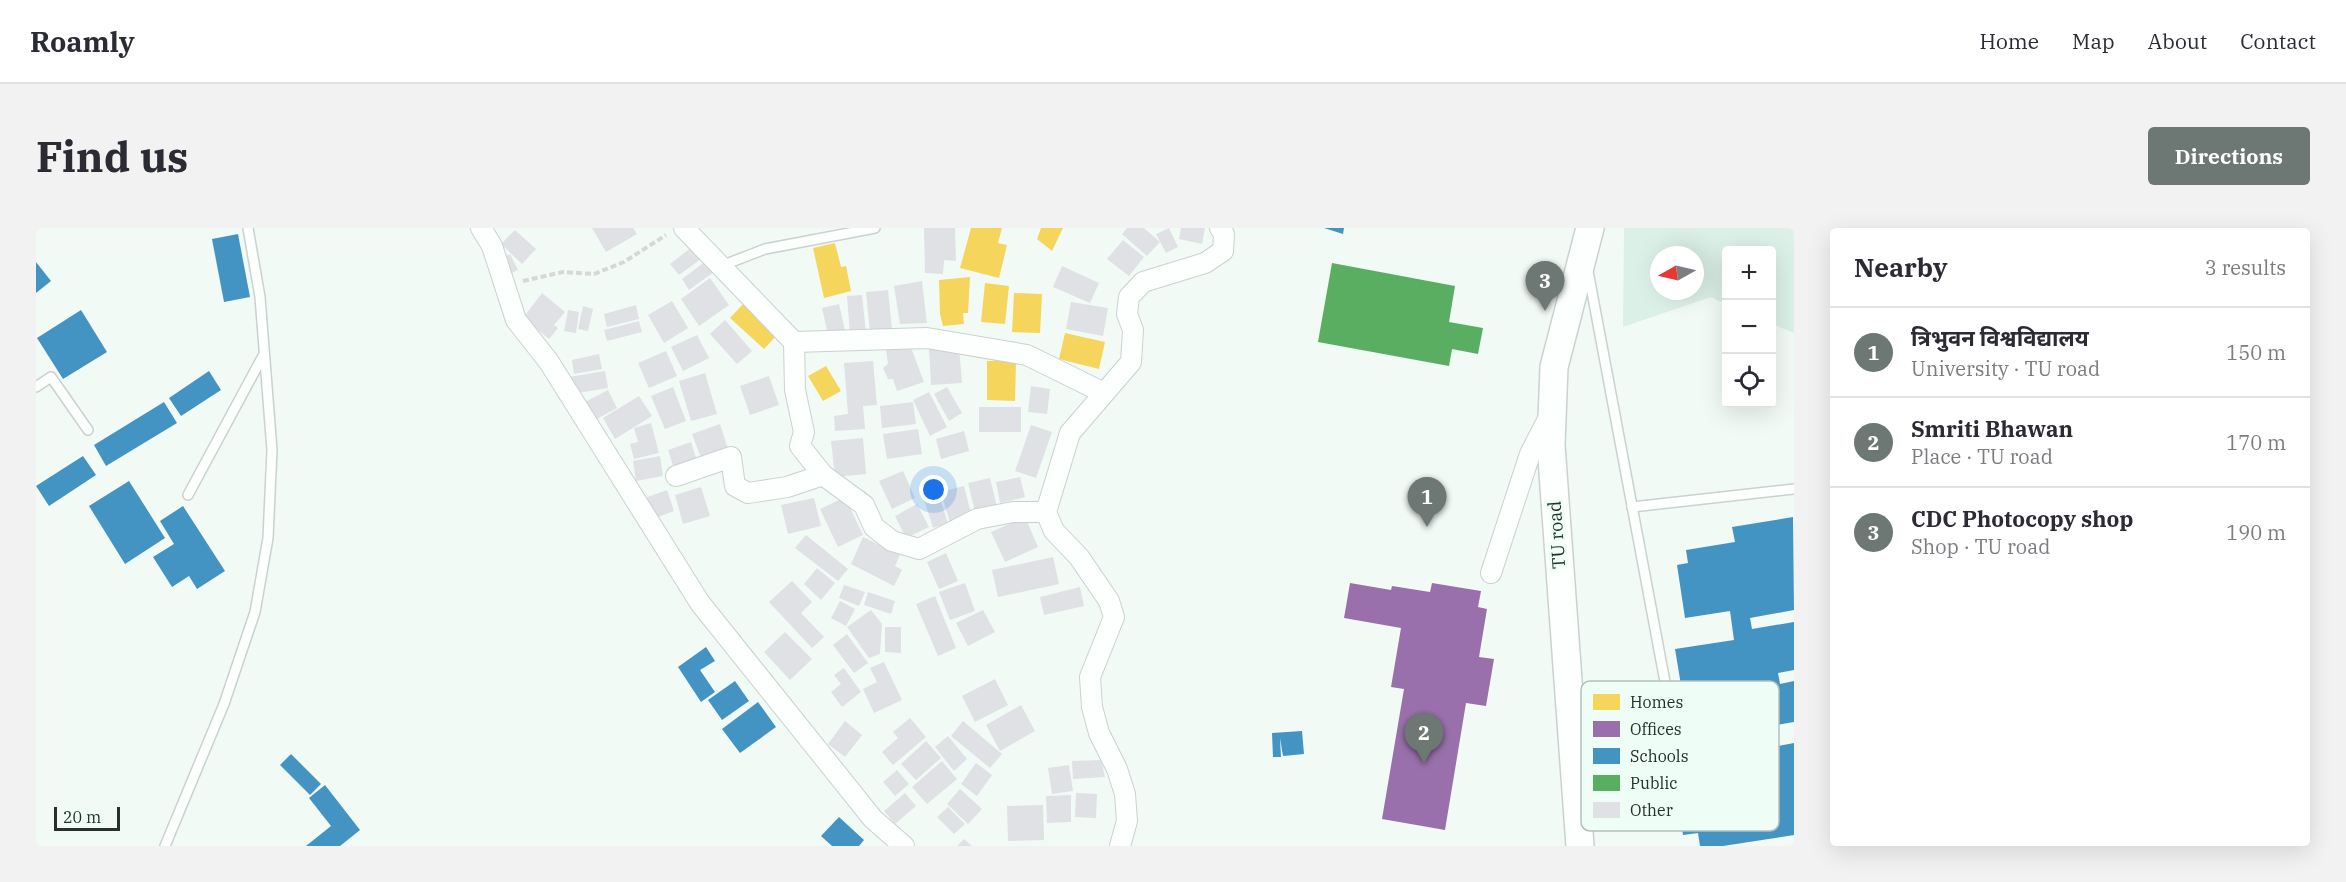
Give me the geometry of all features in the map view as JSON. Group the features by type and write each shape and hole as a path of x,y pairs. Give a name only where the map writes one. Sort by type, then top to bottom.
{"street":[{"path":"481,228 492,246 516,320 549,362 700,603 873,819 904,846"},
{"path":"1120,846 1127,822 1125,794 1117,769 1099,733 1092,706 1090,677 1114,617 1109,601 1079,557 1054,531 1046,512 1070,433 1131,362 1133,330 1127,314 1129,297 1143,282 1205,263 1223,251 1224,234 1220,228"},
{"path":"676,231 721,266 794,342 795,390 804,432 800,446 823,475 864,505 874,527 892,541 919,549 977,519 1012,512 1046,512"},
{"name":"TU road","path":"1580,846 1551,445 1554,367 1587,239"},
{"path":"794,342 927,338 1027,355 1104,393"},
{"path":"1491,573 1530,454 1552,410"},
{"path":"676,476 731,457 735,486 748,493 787,487 823,475"}],"lane":[{"path":"165,846 224,704 255,612 268,538 272,450 260,297 248,228"},
{"path":"721,266 765,249 875,228"},
{"path":"1587,239 1632,507 1665,681"},
{"path":"188,495 264,354"},
{"path":"36,387 51,377 88,430"},
{"path":"1632,507 1794,489"}],"path":[{"path":"505,285 563,272 594,274 624,262 676,231"}],"green space":[{"path":"1624,228 1794,228 1794,333 1776,326 1776,246 1722,246 1722,302 1711,297 1704,299 1704,246 1650,246 1650,300 1702,300 1623,327"}],"building: Homes":[{"path":"971,228 1002,228 998,243 1007,245 999,278 960,268"},
{"path":"1041,228 1063,228 1052,251 1037,239"},
{"path":"835,243 841,267 846,266 851,291 824,298 813,248"},
{"path":"970,277 968,313 963,313 964,324 943,326 940,314 939,280"},
{"path":"985,283 1009,286 1005,324 981,322"},
{"path":"1014,293 1042,294 1040,333 1012,332"},
{"path":"744,303 778,334 764,349 730,318"},
{"path":"1065,333 1105,342 1099,369 1059,359"},
{"path":"987,361 1016,361 1015,401 987,400"},
{"path":"826,366 841,391 823,401 808,376"}],"building: Offices":[{"path":"1350,583 1391,590 1392,586 1430,592 1432,583 1481,591 1478,607 1487,609 1479,657 1494,659 1486,706 1466,703 1445,830 1382,819 1404,689 1391,687 1401,628 1344,618"}],"building: Schools":[{"path":"1324,228 1344,228 1343,234"},
{"path":"238,234 250,297 224,302 212,239"},
{"path":"36,262 51,281 36,293"},
{"path":"81,310 107,352 63,379 37,338"},
{"path":"209,371 221,390 181,416 169,398"},
{"path":"164,402 177,423 106,466 94,445"},
{"path":"83,456 96,475 49,506 36,486"},
{"path":"129,481 165,538 125,564 89,506"},
{"path":"183,506 225,571 197,589 189,576 172,587 153,557 174,544 160,521"},
{"path":"1793,517 1794,610 1750,618 1752,629 1794,622 1794,670 1778,673 1780,684 1794,681 1794,722 1779,725 1779,681 1680,681 1675,649 1734,640 1730,611 1685,618 1677,565 1688,563 1686,550 1735,542 1732,527"},
{"path":"706,647 715,661 700,670 715,692 701,702 678,667"},
{"path":"735,681 749,701 722,720 708,700"},
{"path":"758,702 776,727 740,753 722,729"},
{"path":"1302,731 1304,754 1283,756 1280,738 1281,757 1273,757 1272,733"},
{"path":"1794,743 1794,835 1723,846 1700,846 1698,833 1683,835 1682,831 1779,831 1779,746"},
{"path":"291,754 321,784 310,795 280,765"},
{"path":"325,785 360,830 340,846 306,846 331,826 309,798"},
{"path":"839,817 864,840 859,846 832,846 821,836"}],"building: Public":[{"path":"1332,263 1455,286 1449,322 1483,328 1478,354 1452,349 1449,366 1318,342"}],"building: Other":[{"path":"592,228 633,228 637,234 606,252"},
{"path":"924,228 955,228 956,261 944,260 943,274 925,273"},
{"path":"1127,228 1144,228 1160,242 1147,256 1122,234"},
{"path":"1169,228 1178,247 1166,253 1156,234"},
{"path":"1181,228 1205,228 1202,244 1179,239"},
{"path":"515,230 536,249 522,264 501,244"},
{"path":"1123,240 1144,257 1129,276 1107,259"},
{"path":"692,247 701,259 679,275 670,264"},
{"path":"510,254 518,270 510,274 502,258"},
{"path":"706,261 714,272 689,290 682,279"},
{"path":"1062,266 1099,283 1090,303 1053,287"},
{"path":"710,278 729,305 699,326 681,299"},
{"path":"922,281 927,323 900,324 894,286"},
{"path":"888,290 892,329 870,332 866,292"},
{"path":"542,293 565,312 554,325 558,328 549,339 523,318"},
{"path":"862,295 866,333 850,334 847,296"},
{"path":"672,301 688,328 664,343 648,315"},
{"path":"1071,302 1108,308 1103,336 1066,329"},
{"path":"839,304 846,335 829,339 822,308"},
{"path":"636,305 639,319 607,327 604,314"},
{"path":"583,306 593,309 588,331 578,329"},
{"path":"568,310 579,312 576,333 564,331"},
{"path":"725,320 752,351 737,364 710,334"},
{"path":"639,321 642,332 607,341 604,330"},
{"path":"697,335 709,358 683,371 671,347"},
{"path":"910,345 924,382 897,391 893,379 888,379 883,368 888,364 886,350"},
{"path":"959,346 962,383 931,385 929,349"},
{"path":"666,351 677,376 649,388 638,363"},
{"path":"599,354 602,369 574,374 572,360"},
{"path":"873,361 877,405 863,406 865,429 835,431 834,416 848,414 844,363"},
{"path":"605,371 608,388 572,394 569,377"},
{"path":"705,373 717,414 691,421 679,381"},
{"path":"769,376 779,405 750,415 740,386"},
{"path":"1031,386 1050,389 1047,414 1028,412"},
{"path":"673,387 686,421 665,429 651,396"},
{"path":"947,387 962,413 949,421 934,394"},
{"path":"608,390 617,408 591,422 581,404"},
{"path":"929,392 947,427 930,436 913,400"},
{"path":"639,396 652,416 615,439 603,418"},
{"path":"913,402 916,424 882,428 880,406"},
{"path":"979,407 1021,407 1021,432 979,432"},
{"path":"651,423 659,453 634,459 630,444 638,442 634,428"},
{"path":"720,424 728,449 701,458 692,434"},
{"path":"1031,425 1052,432 1036,478 1015,471"},
{"path":"918,429 922,454 887,459 883,434"},
{"path":"964,431 969,451 941,459 936,439"},
{"path":"863,438 866,474 835,477 831,441"},
{"path":"691,442 697,461 674,469 668,450"},
{"path":"660,456 663,476 636,481 633,461"},
{"path":"903,471 915,498 892,509 879,481"},
{"path":"1020,477 1025,497 1000,503 996,482"},
{"path":"990,478 997,507 975,512 968,483"},
{"path":"964,486 972,517 950,523 941,492"},
{"path":"701,487 710,516 683,524 675,495"},
{"path":"667,490 674,511 653,519 645,498"},
{"path":"938,492 948,523 933,528 923,496"},
{"path":"845,497 863,535 838,547 820,509"},
{"path":"814,498 821,526 788,534 781,505"},
{"path":"917,504 929,527 906,538 895,516"},
{"path":"1025,517 1038,547 1005,562 991,532"},
{"path":"806,535 848,569 838,581 795,548"},
{"path":"863,537 900,555 895,566 902,570 894,586 851,564"},
{"path":"946,553 958,581 939,589 927,562"},
{"path":"1053,557 1059,584 998,597 992,570"},
{"path":"817,568 835,583 821,600 804,584"},
{"path":"792,581 812,602 801,613 824,637 812,648 769,602"},
{"path":"965,583 975,611 950,620 939,592"},
{"path":"844,585 865,592 859,606 839,598"},
{"path":"1080,587 1084,606 1044,615 1040,597"},
{"path":"868,592 895,601 891,614 864,605"},
{"path":"935,596 956,648 938,656 916,604"},
{"path":"840,601 855,609 846,626 831,618"},
{"path":"871,610 882,624 880,654 869,658 847,627"},
{"path":"983,610 995,632 968,646 956,623"},
{"path":"885,627 901,627 901,653 885,652"},
{"path":"785,632 812,659 790,680 764,652"},
{"path":"847,634 868,663 854,673 833,645"},
{"path":"884,662 902,700 874,713 863,689 877,682 870,668"},
{"path":"844,668 861,692 842,707 831,692 841,684 834,675"},
{"path":"995,679 1008,705 975,722 962,696"},
{"path":"1021,705 1035,731 1000,751 986,725"},
{"path":"910,718 926,737 893,765 882,752 898,738 893,732"},
{"path":"845,721 862,735 845,757 828,744"},
{"path":"963,721 1002,754 990,768 951,736"},
{"path":"948,736 967,759 954,771 935,747"},
{"path":"926,741 941,758 916,780 901,764"},
{"path":"1101,760 1105,777 1073,779 1072,761"},
{"path":"942,761 957,779 927,804 912,787"},
{"path":"976,763 992,775 977,796 961,784"},
{"path":"1069,765 1073,791 1052,794 1048,768"},
{"path":"897,770 909,784 895,796 883,782"},
{"path":"960,789 982,809 968,824 947,804"},
{"path":"905,793 916,806 895,824 884,811"},
{"path":"1076,793 1097,794 1096,818 1075,817"},
{"path":"1071,795 1071,822 1047,823 1046,796"},
{"path":"1043,805 1044,840 1008,841 1007,806"},
{"path":"948,807 965,824 954,834 937,817"},
{"path":"964,839 972,846 957,846"}],"place":[{"name":"CDC Photocopy shop","path":"1545,311"},
{"name":"त्रिभुवन विश्वविद्यालय","path":"1427,527"},
{"name":"Smriti Bhawan","path":"1424,763"}]}
